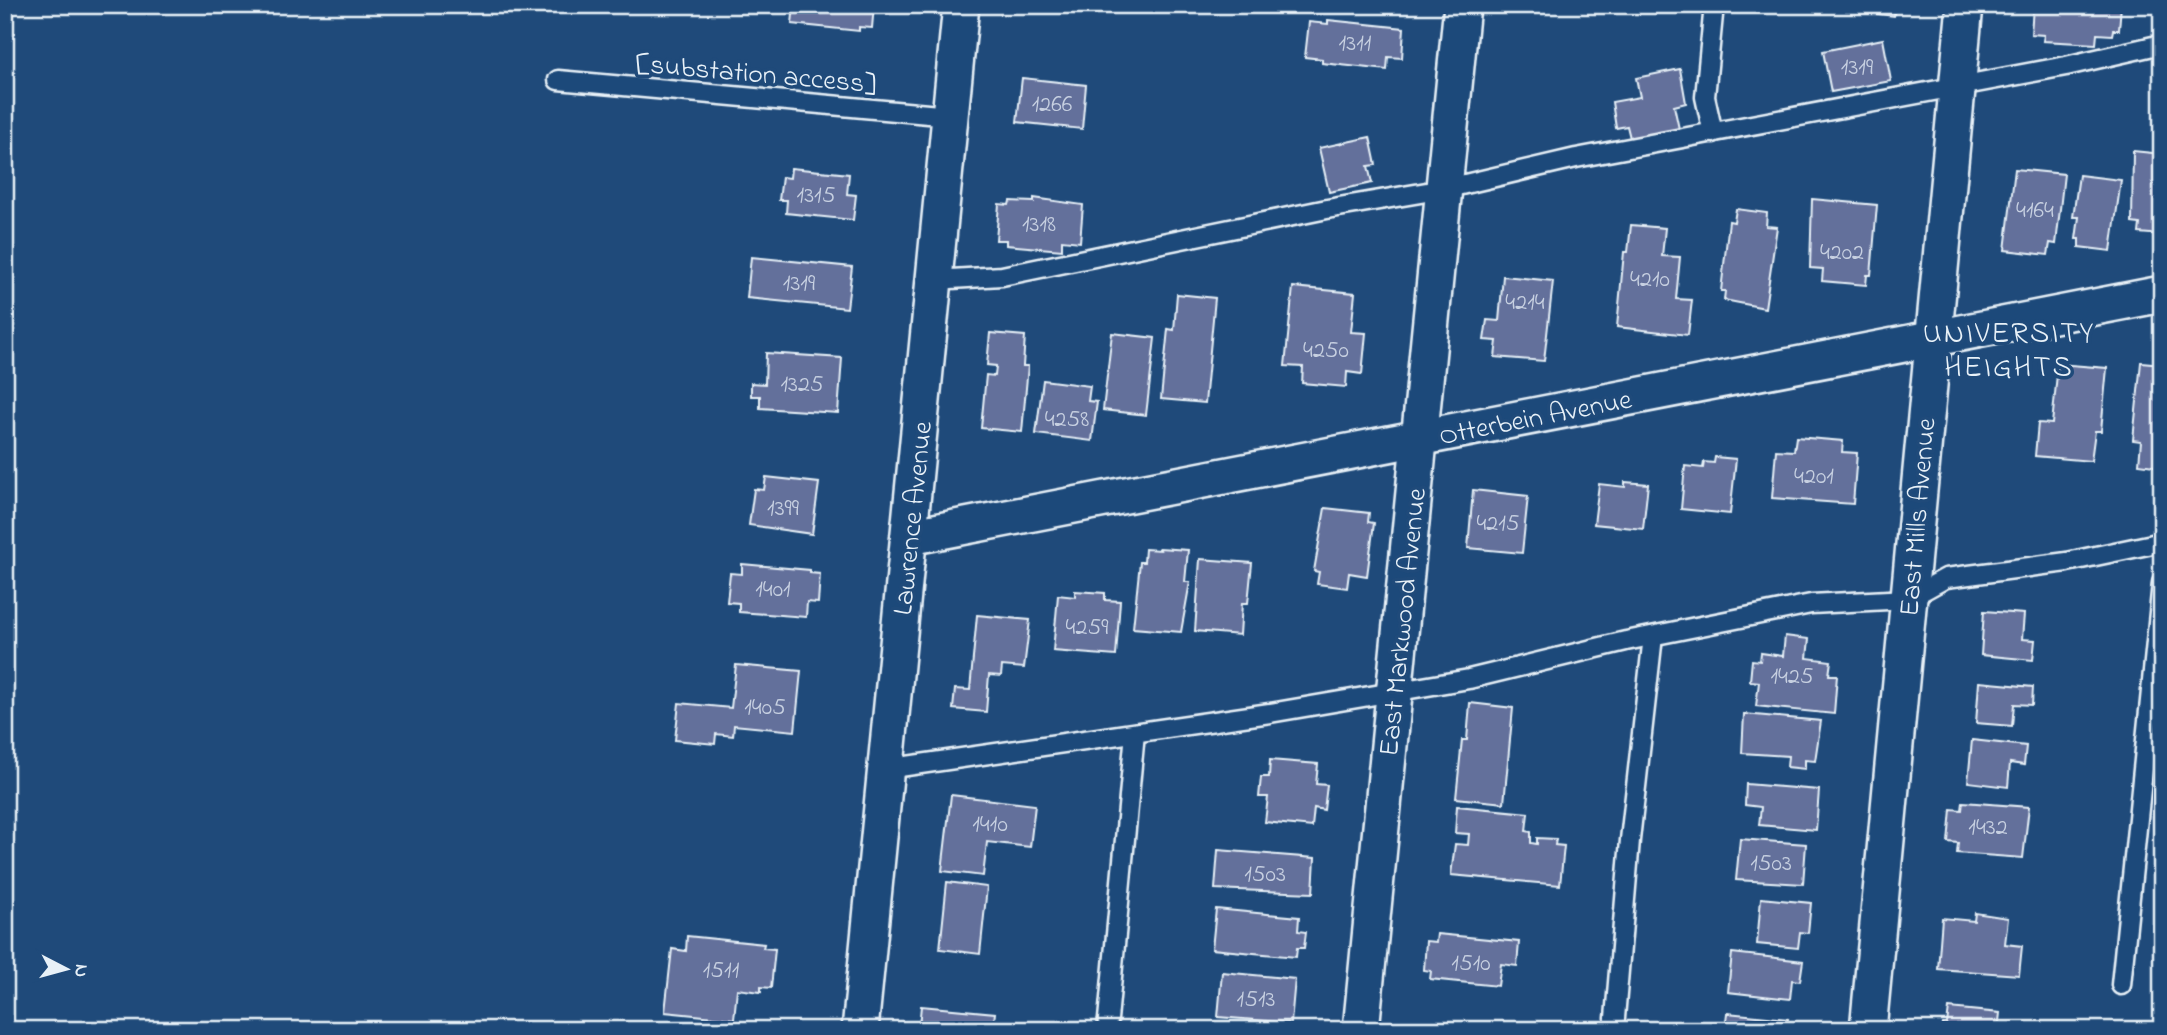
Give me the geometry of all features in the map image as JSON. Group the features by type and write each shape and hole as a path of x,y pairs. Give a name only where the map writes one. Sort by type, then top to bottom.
{"street":[{"name":"Lawrence Avenue","path":"860,1030 961,5"},
{"name":"East Markwood Avenue","path":"1361,1030 1462,5"},
{"name":"East Mills Avenue","path":"1868,1030 1965,5"},
{"name":"Otterbein Avenue","path":"909,537 2162,294"}],"lane":[{"path":"1713,133 1705,97 1714,5"},
{"path":"934,280 1002,276 1327,209 1444,189 1577,158 1957,88 2162,44"},
{"name":"[substation access]","path":"558,80 950,116"},
{"path":"886,769 1270,713 1395,690 1468,680 1653,636 1811,604 1908,599 1946,579 2067,562 2162,542"},
{"path":"2121,985 2162,583"},
{"path":"1614,1030 1630,841 1653,636"},
{"path":"1107,1030 1135,733"}],"building":[{"path":"794,5 874,5 872,28 859,27 859,31 792,24"},
{"path":"1029,5 1093,5 1092,11"},
{"path":"1550,5 1595,5 1594,11"},
{"path":"1845,5 1895,5 1894,16 1844,10"},
{"path":"2121,5 2119,30 2113,30 2112,35 2097,34 2096,44 2043,41 2044,35 2031,34 2033,7"},
{"path":"1328,20 1404,28 1402,58 1388,57 1387,70 1322,63 1322,59 1305,57 1309,22 1328,24"},
{"path":"1883,39 1891,81 1831,92 1823,51"},
{"path":"1680,69 1686,103 1674,106 1679,129 1630,138 1627,126 1616,128 1612,102 1640,97 1636,78"},
{"path":"1022,78 1086,85 1082,129 1017,122"},
{"path":"1370,137 1376,165 1368,166 1372,183 1329,192 1319,148"},
{"path":"2133,151 2162,154 2162,235 2139,233 2140,224 2132,223"},
{"path":"791,168 849,174 847,194 856,195 853,220 786,213 787,200 779,200 782,177 790,178"},
{"path":"2015,169 2064,174 2056,244 2050,243 2048,255 2005,250"},
{"path":"2079,175 2121,180 2111,251 2079,247 2079,239 2076,239 2079,217 2073,217"},
{"path":"1034,198 1083,205 1080,242 1062,240 1062,250 1006,245 1006,240 996,240 999,204 1009,205 1010,201 1034,202"},
{"path":"1812,199 1877,205 1871,275 1867,275 1866,285 1822,281 1823,269 1810,268"},
{"path":"1736,209 1767,213 1766,226 1777,227 1765,308 1724,300 1725,291 1721,291 1729,221 1734,222"},
{"path":"1631,225 1665,228 1662,256 1680,257 1676,299 1692,300 1688,335 1617,327 1624,252 1628,252"},
{"path":"751,257 852,267 847,308 747,298"},
{"path":"1503,276 1553,281 1544,361 1495,357 1497,341 1484,340 1487,320 1499,321"},
{"path":"1293,287 1355,293 1351,332 1366,333 1362,374 1347,372 1346,387 1302,383 1303,367 1285,366"},
{"path":"1177,294 1215,298 1205,403 1161,399 1168,329 1174,330"},
{"path":"990,333 1025,336 1023,366 1028,366 1022,432 981,428 986,375 995,376 996,366 987,365"},
{"path":"1112,333 1155,338 1146,415 1103,410"},
{"path":"766,353 842,358 838,413 760,408 760,396 751,396 751,383 765,384"},
{"path":"2141,362 2162,364 2162,467 2139,464 2141,441 2133,440"},
{"path":"2058,364 2107,368 2101,431 2095,431 2091,461 2035,456 2038,423 2052,424"},
{"path":"1043,380 1090,386 1088,401 1097,402 1092,441 1036,434"},
{"path":"1796,437 1843,441 1842,452 1857,453 1853,504 1772,498 1776,450 1794,451"},
{"path":"1715,457 1736,459 1730,514 1681,509 1685,466 1703,468 1704,462 1714,463"},
{"path":"766,477 819,483 812,534 749,525 754,489 764,490"},
{"path":"1625,482 1648,484 1643,529 1594,524 1599,484 1625,487"},
{"path":"1473,490 1528,496 1522,553 1468,548"},
{"path":"1325,508 1369,513 1368,522 1374,523 1367,576 1349,573 1347,588 1317,584 1319,572 1314,571"},
{"path":"1159,548 1188,550 1185,582 1190,582 1181,632 1133,628 1140,562 1144,562 1145,549 1160,550"},
{"path":"1200,559 1252,563 1248,603 1242,603 1240,635 1195,631"},
{"path":"742,564 810,570 810,573 820,574 818,603 807,602 806,617 739,612 739,603 727,602 730,573 742,574"},
{"path":"1075,591 1105,593 1105,600 1120,601 1116,656 1053,651 1058,595 1075,597"},
{"path":"1984,611 2024,614 2022,639 2035,640 2033,660 1981,655"},
{"path":"977,615 1030,620 1024,668 1002,666 1001,676 989,675 986,712 953,709 955,689 970,690"},
{"path":"1785,636 1809,639 1807,658 1831,661 1829,675 1837,675 1834,714 1756,706 1759,682 1750,681 1752,660 1760,661 1761,653 1783,656"},
{"path":"736,665 801,671 795,731 734,725 733,736 716,734 715,744 675,740 679,703 731,708"},
{"path":"1979,682 2033,687 2032,705 2014,704 2012,726 1976,723"},
{"path":"1470,703 1513,708 1504,803 1456,798 1462,740 1467,740"},
{"path":"1744,714 1821,721 1815,761 1805,760 1805,769 1787,767 1788,756 1742,753"},
{"path":"1972,740 2026,746 2024,765 2010,763 2008,787 1968,782"},
{"path":"1270,760 1318,764 1316,784 1327,785 1324,810 1314,808 1312,827 1265,822 1268,797 1259,797 1261,777 1269,777"},
{"path":"1746,784 1819,790 1816,830 1759,825 1761,807 1745,805"},
{"path":"951,795 1035,805 1030,847 987,842 983,876 942,871"},
{"path":"1963,802 2029,807 2023,858 1957,853 1958,843 1948,842 1951,809 1962,810"},
{"path":"1457,806 1528,813 1526,831 1531,832 1531,843 1537,844 1537,838 1556,839 1555,845 1564,846 1560,885 1451,875 1455,844 1468,845 1469,834 1455,833"},
{"path":"1740,839 1806,844 1803,884 1736,880"},
{"path":"1218,850 1315,858 1313,893 1215,889"},
{"path":"947,882 987,887 980,954 940,949"},
{"path":"1761,898 1811,903 1808,933 1800,932 1798,948 1757,944"},
{"path":"1216,909 1299,917 1298,931 1306,932 1304,948 1297,948 1296,957 1212,949"},
{"path":"1975,913 2008,918 2005,944 2022,946 2019,975 1938,969 1942,918 1974,921"},
{"path":"1437,934 1519,942 1517,966 1501,964 1498,986 1430,979 1431,971 1424,970 1426,941 1436,942"},
{"path":"687,936 764,944 763,948 775,949 771,988 761,987 761,992 737,989 734,1019 665,1012 672,949 686,951"},
{"path":"1732,953 1803,961 1800,981 1792,980 1790,999 1728,992"},
{"path":"1222,972 1295,979 1291,1023 1218,1017"},
{"path":"921,1006 995,1013 993,1028 1000,1030 924,1030 924,1027 919,1026"},
{"path":"1949,1008 2000,1013 1998,1030 1942,1030 1943,1024 1947,1024"},
{"path":"1727,1013 1788,1019 1786,1030 1725,1030"}],"district":[{"name":"UNIVERSITY HEIGHTS","path":"2009,349"}]}
